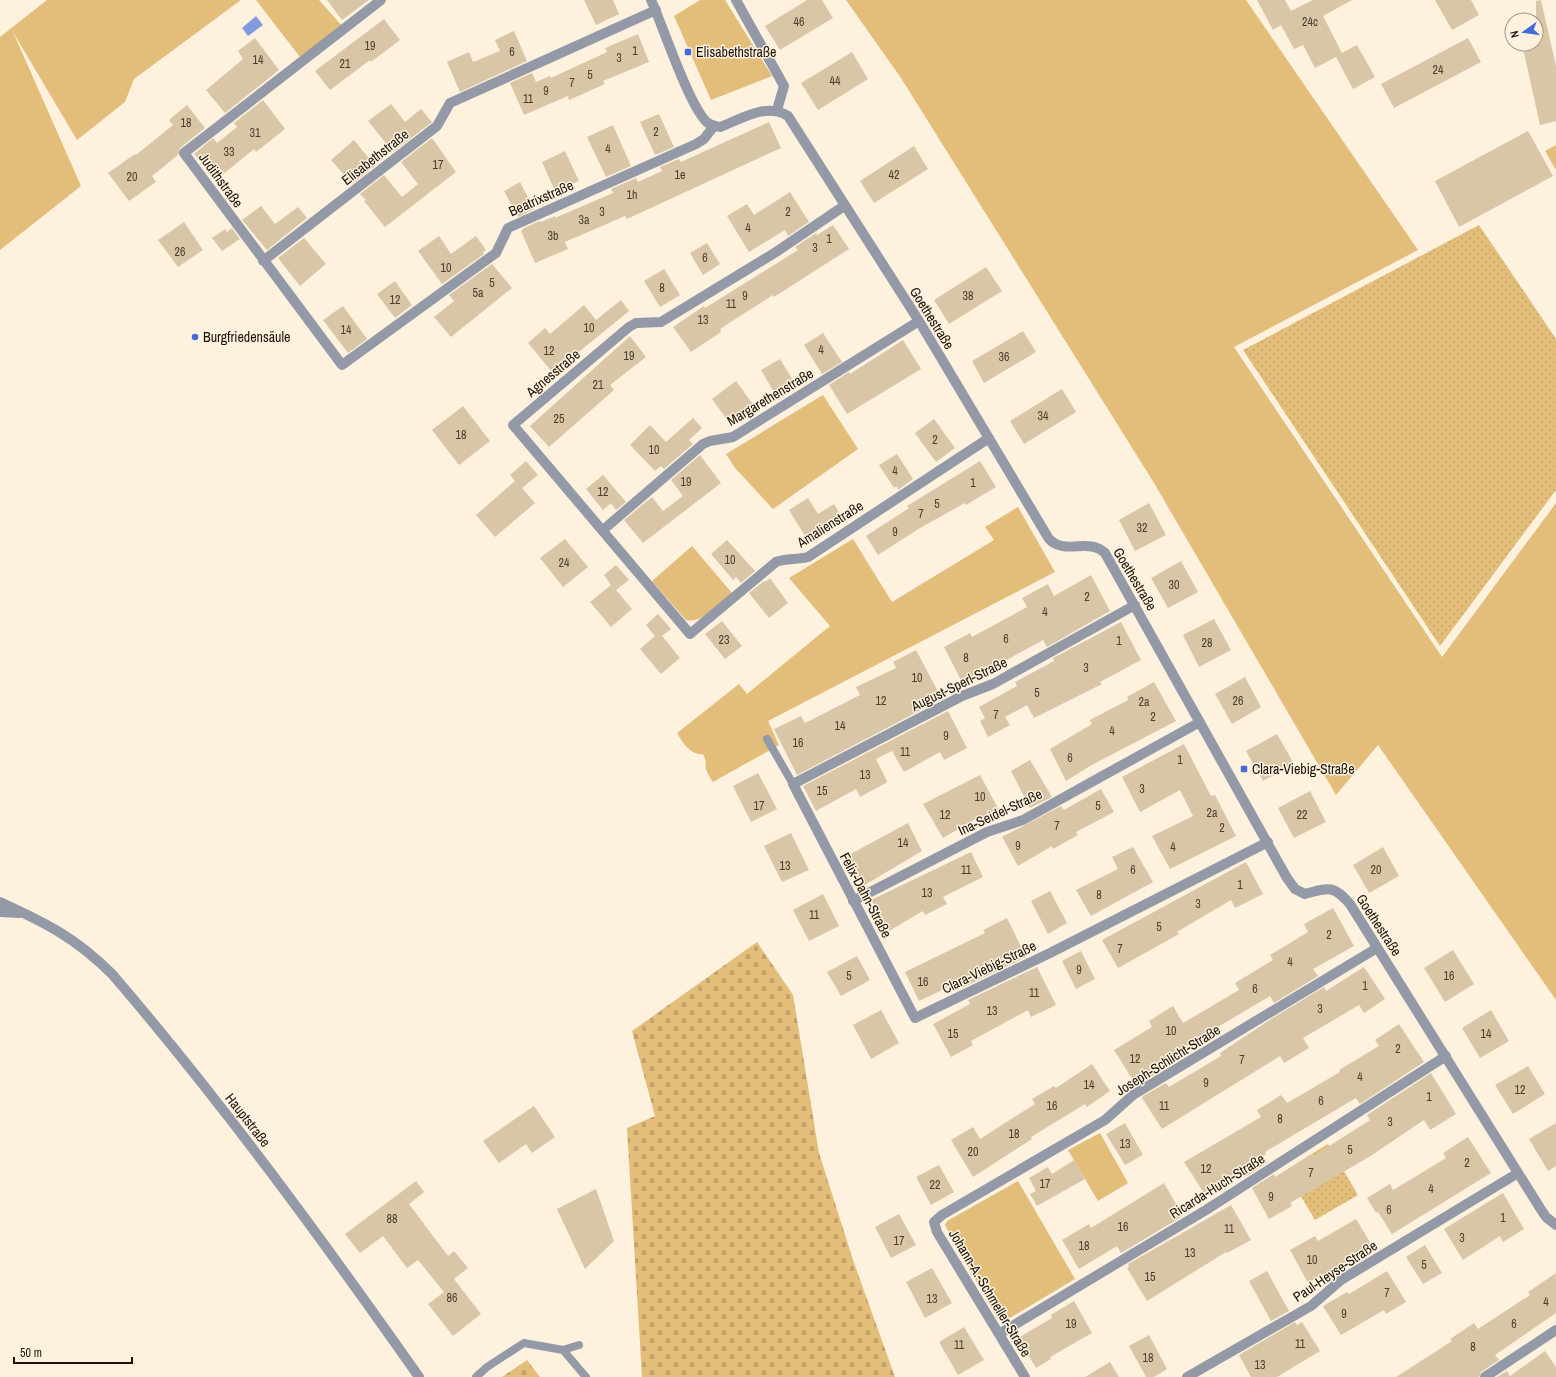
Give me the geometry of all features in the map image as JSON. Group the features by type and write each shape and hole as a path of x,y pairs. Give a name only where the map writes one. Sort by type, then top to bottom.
{"street":[{"name":"Judithstraße","path":"342,365 184,153 381,0"},
{"path":"651,0 695,103 701,114 714,126 720,127 757,112 777,110 784,86 736,0"},
{"name":"Elisabethstraße","path":"263,261 437,126 450,103 656,10"},
{"name":"Goethestraße","path":"777,110 788,116 844,206 919,321 1050,540 1058,546 1068,548 1086,545 1100,548 1114,567 1295,889 1306,894 1325,888 1344,896 1546,1217 1556,1225"},
{"name":"Beatrixstraße","path":"342,365 496,253 508,228 696,144 704,139 714,126"},
{"name":"Agnesstraße","path":"690,634 513,426 629,326 636,323 662,322 776,252 844,206"},
{"name":"Margarethenstraße","path":"603,530 703,444 710,441 733,437 919,321"},
{"name":"Amalienstraße","path":"690,634 776,562 784,559 799,560 808,557 989,438"},
{"name":"August-Sperl-Straße","path":"793,784 962,696 993,684 1135,605"},
{"name":"Ina-Seidel-Straße","path":"853,901 987,832 1023,820 1200,722"},
{"name":"Felix-Dahn-Straße","path":"793,784 915,1018"},
{"name":"Clara-Viebig-Straße","path":"915,1018 1050,953 1268,842"},
{"name":"Hauptstraße","path":"0,902 73,940 94,956 136,1002 319,1234 419,1377"},
{"name":"Hauptstraße","path":"0,912 23,913"},
{"name":"Joseph-Schlicht-Straße","path":"934,1222 949,1211 1105,1120 1133,1096 1378,948"},
{"name":"Ricarda-Huch-Straße","path":"999,1334 1206,1210 1446,1056"},
{"name":"Paul-Heyse-Straße","path":"1187,1377 1311,1306 1341,1280 1518,1173"},
{"name":"Johann-A.-Schmeller-Straße","path":"934,1222 937,1232 1025,1377"},
{"path":"1485,1377 1556,1330"}],"lane":[{"path":"767,739 793,784"},
{"path":"476,1377 487,1367 524,1344 563,1350 579,1345"},
{"path":"563,1350 586,1377"}],"green space":[{"path":"47,0 241,0 134,79 125,102 77,140 13,32 81,186 0,250 0,37"},
{"path":"256,0 319,0 342,26 300,57"},
{"path":"700,0 725,0 772,76 711,100 674,16"},
{"path":"846,0 1246,0 1418,250 1234,347 1442,657 1556,503 1556,1000 1378,745 1336,795 1154,483 901,78"},
{"path":"1556,145 1556,170 1545,151"},
{"path":"1479,225 1556,339 1556,490 1440,646 1243,350"},
{"path":"823,395 858,449 773,509 735,468 726,454"},
{"path":"1018,507 1055,572 768,721 779,745 713,782 706,770 706,761 703,754 694,753 684,744 677,733 739,684 747,694 830,626 789,578 853,539 892,602 994,540 985,527"},
{"path":"692,546 732,593 705,616 699,619 686,620 652,581"},
{"path":"757,942 793,995 819,1153 853,1260 895,1377 642,1377 627,1128 655,1116 632,1031"},
{"path":"1100,1133 1128,1183 1098,1201 1068,1150"},
{"path":"1328,1144 1358,1195 1315,1220 1286,1171 1329,1179 1313,1153"},
{"path":"1018,1181 1075,1279 1003,1322 997,1318 945,1225 947,1221"},
{"path":"527,1360 540,1377 502,1377"}],"water":[{"path":"256,16 263,25 248,36 242,28"}],"building":[{"path":"327,0 369,0 342,20"},
{"path":"584,0 613,0 619,14 596,25"},
{"path":"807,0 822,0 833,18 780,50 765,26"},
{"path":"1257,0 1285,0 1291,11 1313,0 1352,0 1323,16 1342,53 1357,45 1375,77 1353,89 1336,57 1315,68 1303,45 1294,49 1281,25 1273,30"},
{"path":"1435,0 1471,0 1479,15 1452,30"},
{"path":"1541,0 1544,12 1536,12 1536,1"},
{"path":"1544,13 1556,66 1556,121 1540,125 1524,52 1544,52"},
{"path":"384,19 400,40 330,90 315,71"},
{"path":"514,31 527,61 460,92 447,62 469,52 473,62 500,51 495,40"},
{"path":"638,34 649,62 603,81 605,84 569,100 568,96 524,115 510,83 532,73 536,82 550,76 551,78 607,52 605,48"},
{"path":"255,38 279,70 225,113 206,90 243,59 238,51"},
{"path":"1468,38 1481,62 1394,108 1381,84"},
{"path":"852,52 868,79 818,110 801,83"},
{"path":"263,100 285,129 256,152 254,149 216,180 194,154 213,138 217,143 237,127 234,123"},
{"path":"391,104 405,122 421,109 432,122 393,152 368,121"},
{"path":"187,105 205,128 180,148 178,155 152,176 156,182 129,201 108,173 135,154 136,155 173,125 169,120"},
{"path":"659,114 674,147 655,155 640,122"},
{"path":"769,122 781,148 627,219 625,216 565,242 568,249 535,263 521,231 524,228 555,216 555,218 613,193 611,189 636,178 638,182 662,171 660,167 679,159 681,162"},
{"path":"613,125 631,166 606,177 587,137"},
{"path":"1528,131 1553,176 1459,227 1435,181"},
{"path":"432,138 456,172 385,227 360,194 384,175 402,197 418,184 401,162"},
{"path":"354,140 375,166 352,184 331,160"},
{"path":"914,146 928,169 874,203 860,181"},
{"path":"565,151 579,181 555,191 542,162"},
{"path":"520,182 534,209 518,217 504,191"},
{"path":"790,192 809,222 788,236 785,230 749,252 727,216 747,204 754,215"},
{"path":"261,206 275,224 298,207 307,218 267,250 242,220"},
{"path":"184,222 203,250 178,267 158,240"},
{"path":"833,225 849,249 774,297 773,295 720,329 721,332 691,352 673,327 704,306 705,308 798,250 795,247 816,233 817,235"},
{"path":"232,228 240,239 222,251 212,238 225,229 227,232"},
{"path":"439,236 451,254 476,236 486,250 483,252 484,254 442,284 418,251"},
{"path":"304,238 326,264 300,286 278,258"},
{"path":"707,243 720,264 703,275 690,253"},
{"path":"492,264 512,288 451,337 434,317 454,301 449,295"},
{"path":"986,267 1002,291 949,324 934,300"},
{"path":"664,269 680,295 660,307 644,281"},
{"path":"395,281 412,305 395,318 377,294"},
{"path":"621,300 629,311 553,373 528,343 545,328 550,334 584,305 596,320"},
{"path":"343,306 367,339 348,353 323,320"},
{"path":"1023,331 1036,352 984,383 972,361"},
{"path":"823,333 842,362 822,374 804,345"},
{"path":"630,336 646,357 610,385 614,390 549,447 530,426"},
{"path":"903,340 921,369 847,414 829,385 849,372 850,374"},
{"path":"780,359 794,382 775,394 761,370"},
{"path":"736,381 755,407 731,425 712,399"},
{"path":"1062,389 1076,412 1024,444 1010,421"},
{"path":"463,406 490,441 459,465 432,430"},
{"path":"693,418 702,428 689,440 693,444 664,469 661,466 655,471 630,445 650,425 666,442"},
{"path":"934,419 955,448 936,462 915,433"},
{"path":"897,454 913,479 898,490 897,486 894,488 879,465"},
{"path":"700,455 721,483 643,543 624,520 652,497 663,511 683,496 671,480"},
{"path":"526,461 538,475 522,488 535,503 495,537 476,515 515,481 510,475"},
{"path":"980,461 996,487 966,505 965,503 920,528 878,555 866,536 909,508 907,506"},
{"path":"603,475 626,502 616,510 611,503 603,510 586,489"},
{"path":"808,498 818,514 834,504 843,519 808,541 789,510"},
{"path":"1149,503 1166,535 1135,551 1119,520"},
{"path":"565,539 588,567 563,587 540,558"},
{"path":"727,540 755,571 741,583 736,577 733,580 711,554"},
{"path":"1181,561 1198,592 1168,608 1151,578"},
{"path":"616,565 629,580 616,590 632,609 611,627 590,602 611,585 604,575"},
{"path":"1091,575 1110,611 1047,647 1043,640 963,684 944,647 970,633 972,637 1027,607 1022,598 1048,584 1054,596"},
{"path":"770,578 788,603 769,618 749,593"},
{"path":"658,614 671,629 662,636 680,658 661,674 640,649 655,636 646,625"},
{"path":"1214,619 1231,650 1199,667 1183,635"},
{"path":"722,621 742,646 725,659 705,634"},
{"path":"1121,622 1141,660 1100,682 1102,684 1034,718 1027,705 1005,717 1010,725 988,737 980,721 985,718 979,707 1017,686 1015,682 1054,661 1053,658"},
{"path":"916,650 942,699 797,775 774,729 801,716 805,723 860,695 856,687 896,668 893,662"},
{"path":"1245,677 1261,707 1232,724 1215,694"},
{"path":"1154,682 1176,721 1090,766 1066,781 1050,749 1092,724 1090,720 1128,700 1127,697"},
{"path":"948,711 967,748 944,760 940,752 904,772 892,751 876,759 887,781 886,783 860,797 856,789 816,811 803,786"},
{"path":"1277,734 1294,764 1263,781 1246,751"},
{"path":"1184,744 1211,796 1215,795 1236,836 1170,869 1152,836 1193,816 1180,790 1140,812 1122,777"},
{"path":"1030,760 1052,797 1030,808 1011,771"},
{"path":"758,773 777,809 751,822 733,786"},
{"path":"980,775 999,810 980,820 979,817 943,838 923,804"},
{"path":"1101,789 1114,812 1076,832 1078,835 1053,849 1052,846 1018,866 1002,837 1061,806 1064,810"},
{"path":"1310,791 1326,822 1294,838 1278,808"},
{"path":"908,823 922,851 863,886 845,857"},
{"path":"791,833 809,870 782,882 764,846"},
{"path":"1133,847 1153,882 1091,916 1076,890 1118,869 1112,857"},
{"path":"1383,847 1399,876 1369,893 1353,865"},
{"path":"971,852 983,877 943,897 947,904 925,915 923,911 889,931 871,900"},
{"path":"1246,862 1263,894 1235,908 1231,900 1177,932 1179,934 1118,968 1102,940"},
{"path":"1050,891 1067,923 1048,934 1031,901"},
{"path":"823,894 839,926 809,941 793,910"},
{"path":"1333,908 1354,946 1313,969 1318,976 1274,1003 1270,996 1154,1065 1159,1072 1136,1085 1114,1050 1152,1027 1149,1021 1173,1006 1183,1023 1239,990 1235,983 1273,960 1270,955 1308,932 1304,924"},
{"path":"1007,918 1026,957 962,988 959,982 919,1001 905,972 985,933 983,930"},
{"path":"1453,950 1474,984 1445,1002 1424,968"},
{"path":"1081,951 1095,979 1076,989 1062,961"},
{"path":"857,956 870,980 841,996 827,972"},
{"path":"1037,967 1056,1005 1031,1017 1028,1010 971,1041 973,1045 951,1057 933,1024 970,1004 968,1000"},
{"path":"1364,967 1385,999 1364,1013 1359,1005 1303,1038 1309,1048 1284,1063 1280,1056 1162,1129 1142,1098 1143,1096 1166,1083 1169,1087 1221,1056 1220,1053 1271,1019 1324,987 1326,991"},
{"path":"881,1010 899,1043 871,1059 853,1025"},
{"path":"1491,1010 1509,1041 1480,1058 1462,1028"},
{"path":"1399,1024 1424,1062 1360,1104 1356,1098 1265,1152 1266,1154 1263,1156 1267,1163 1245,1177 1241,1169 1204,1193 1184,1162 1261,1117 1257,1110 1281,1095 1287,1103 1340,1072 1339,1070 1379,1046 1375,1040"},
{"path":"1092,1064 1110,1091 1087,1107 1085,1104 1031,1137 1032,1139 973,1177 951,1140 973,1127 980,1139 1035,1104 1032,1099 1054,1086 1056,1088"},
{"path":"1528,1066 1545,1094 1513,1114 1495,1085"},
{"path":"1431,1073 1456,1114 1430,1130 1424,1120 1369,1157 1290,1203 1292,1206 1269,1219 1252,1188 1274,1174 1275,1177 1313,1153 1315,1155 1370,1120 1367,1115"},
{"path":"534,1106 555,1137 532,1153 526,1144 499,1163 483,1141"},
{"path":"1125,1123 1143,1155 1125,1165 1106,1134"},
{"path":"1556,1123 1556,1166 1548,1171 1529,1139"},
{"path":"1468,1137 1491,1173 1392,1234 1367,1198 1390,1184 1393,1190 1446,1158 1443,1153"},
{"path":"1074,1160 1085,1179 1037,1206 1030,1194 1036,1191 1029,1178 1048,1167 1052,1174"},
{"path":"939,1165 954,1192 931,1205 916,1177"},
{"path":"416,1181 424,1192 409,1204 448,1256 454,1251 468,1268 454,1279 481,1314 453,1336 428,1304 444,1292 418,1260 407,1268 383,1236 360,1253 345,1234"},
{"path":"1164,1183 1183,1216 1121,1253 1117,1246 1079,1269 1062,1240 1089,1224 1091,1228"},
{"path":"596,1189 614,1241 585,1269 557,1209"},
{"path":"1503,1193 1524,1229 1503,1242 1500,1236 1463,1260 1444,1229"},
{"path":"1231,1205 1251,1240 1227,1253 1226,1252 1147,1301 1127,1268 1129,1267 1128,1264"},
{"path":"899,1214 916,1245 891,1258 875,1227"},
{"path":"1356,1219 1373,1247 1308,1283 1290,1250 1315,1236 1318,1241"},
{"path":"1425,1245 1442,1273 1423,1284 1406,1257"},
{"path":"932,1268 952,1303 925,1318 906,1282"},
{"path":"1267,1271 1289,1311 1271,1321 1249,1281"},
{"path":"1387,1271 1406,1302 1386,1314 1384,1310 1341,1335 1323,1306 1347,1292 1349,1294"},
{"path":"1556,1273 1556,1313 1495,1355 1499,1360 1481,1372 1479,1377 1396,1377 1452,1341 1450,1339 1474,1323 1478,1329 1530,1295 1528,1292"},
{"path":"1074,1301 1092,1333 1050,1357 1051,1359 1036,1368 1018,1338 1052,1318 1051,1315"},
{"path":"1295,1322 1297,1325 1302,1322 1320,1351 1277,1377 1251,1377 1239,1355"},
{"path":"964,1327 984,1360 958,1375 939,1342"},
{"path":"1149,1335 1167,1369 1154,1377 1146,1377 1129,1346"},
{"path":"1545,1351 1556,1367 1556,1377 1497,1377 1507,1371 1510,1376"},
{"path":"1110,1362 1119,1377 1085,1377"}],"place":[{"name":"Elisabethstraße","path":"688,52"},
{"name":"Burgfriedensäule","path":"195,337"},
{"name":"Clara-Viebig-Straße","path":"1244,769"}]}
